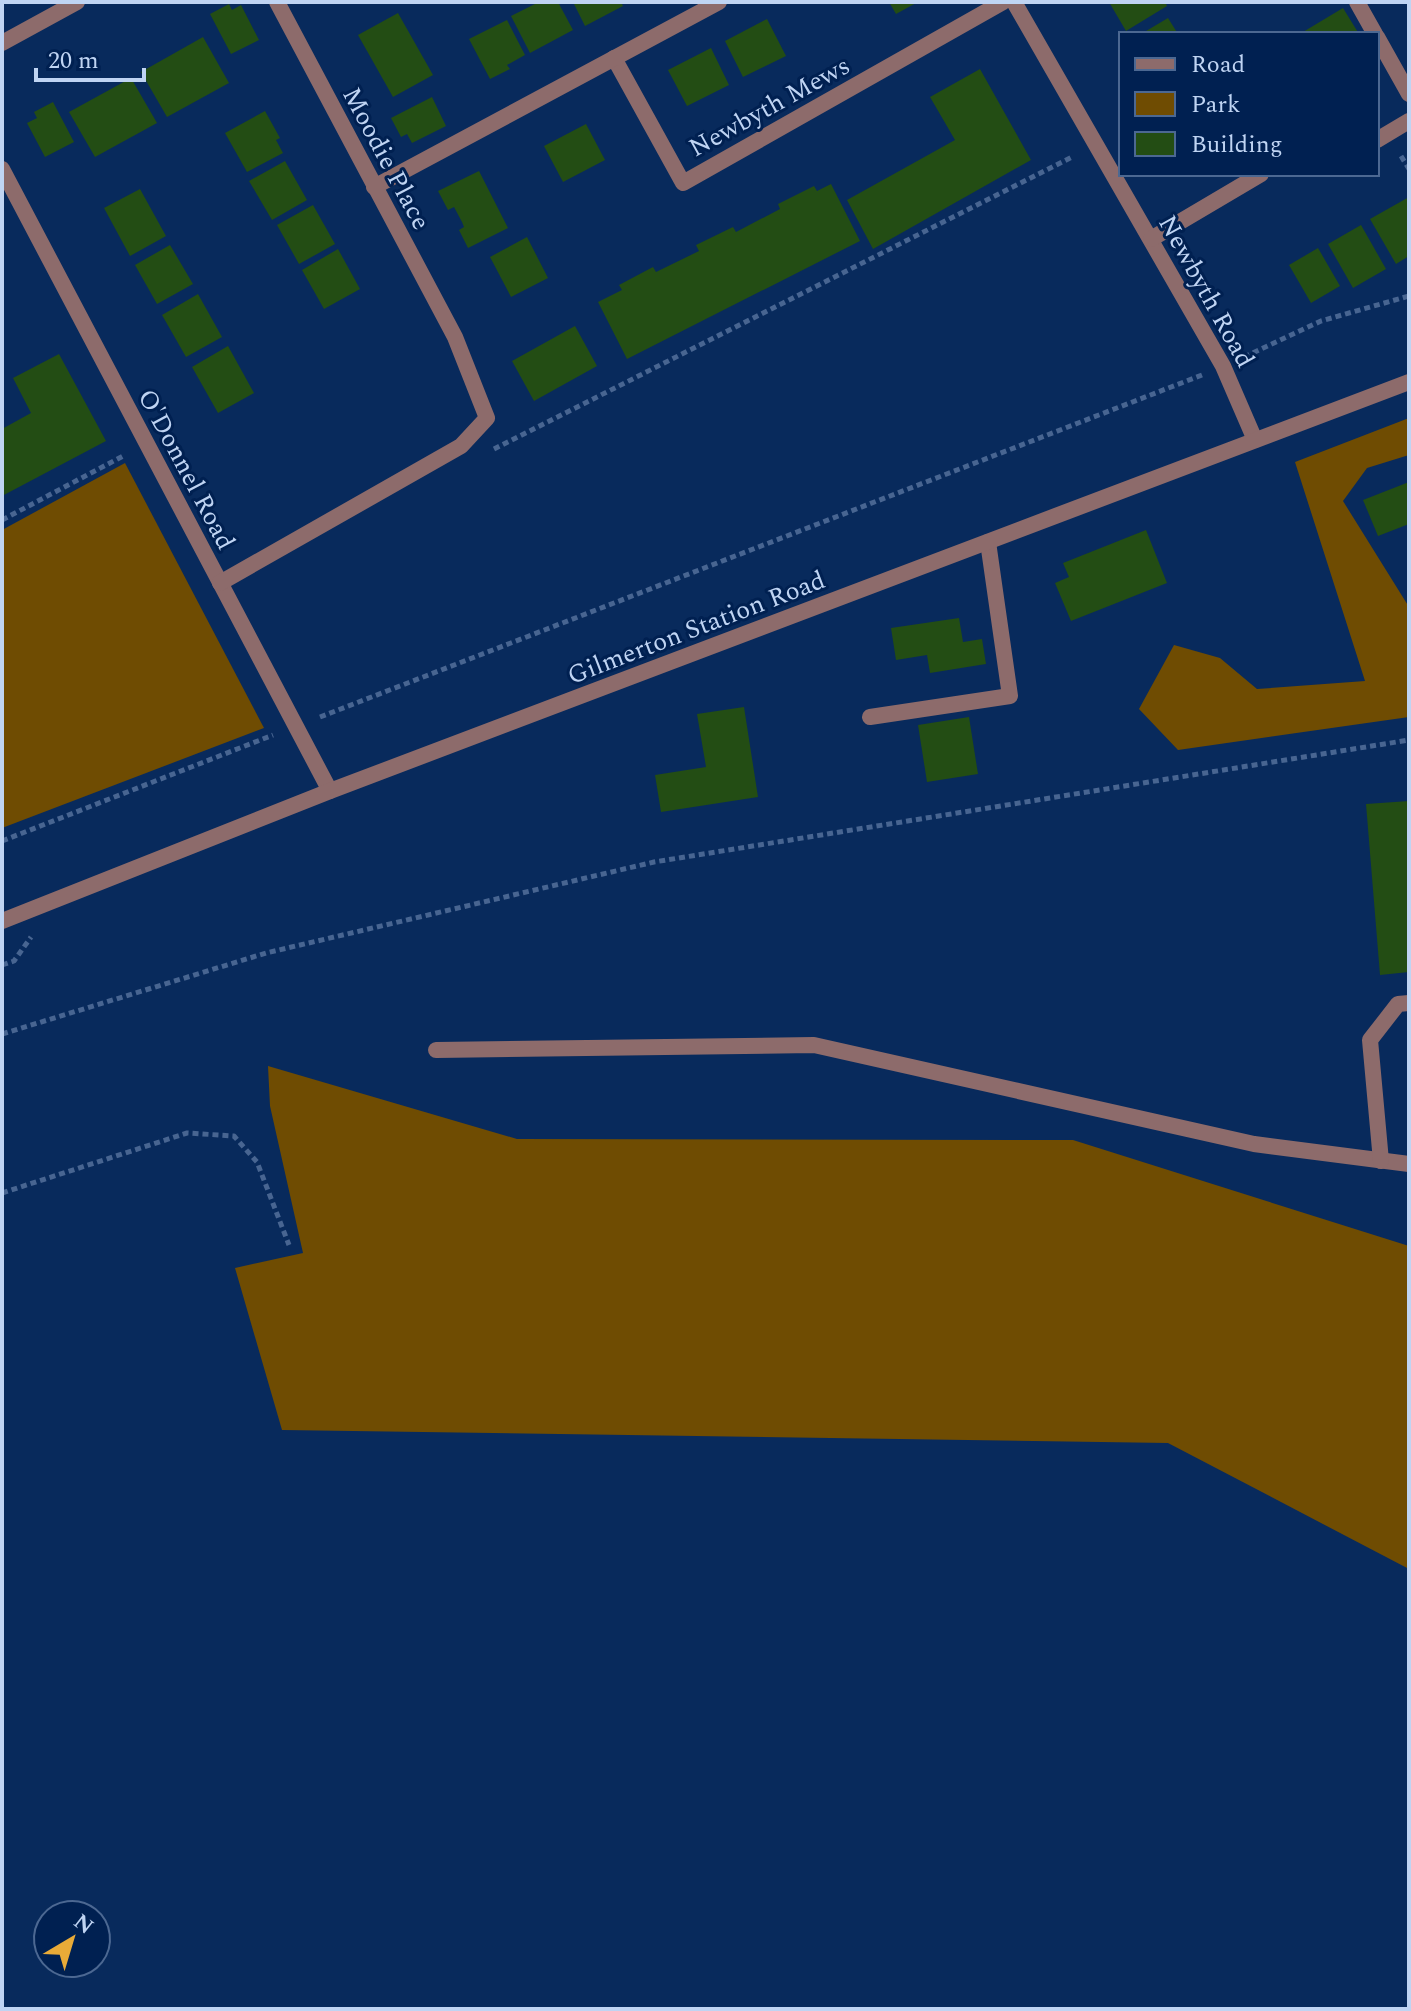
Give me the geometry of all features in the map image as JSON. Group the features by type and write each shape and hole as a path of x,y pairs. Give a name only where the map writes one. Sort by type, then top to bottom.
{"street":[{"path":"2,43 77,2"},
{"name":"Moodie Place","path":"277,2 455,337 487,418 461,446"},
{"path":"374,187 719,2"},
{"name":"Newbyth Mews","path":"614,58 683,183 1003,2"},
{"name":"Newbyth Road","path":"1014,2 1223,366 1255,440"},
{"path":"1357,2 1374,32"},
{"path":"1379,41 1409,94"},
{"path":"1379,139 1409,121"},
{"name":"O'Donnel Road","path":"2,169 330,791"},
{"path":"1151,239 1258,176"},
{"name":"Gilmerton Station Road","path":"2,921 330,791 1409,382"},
{"path":"220,583 461,446"},
{"path":"870,717 1010,696 988,542"},
{"path":"1381,1161 1370,1040 1398,1004 1409,1003"},
{"path":"436,1050 814,1045 1254,1144 1409,1164"}],"path":[{"path":"461,446 497,450 1097,145"},
{"path":"2,841 1223,366 1321,321 1409,296"},
{"path":"2,520 147,444"},
{"path":"2,1034 266,953 654,862 1409,740"},
{"path":"2,1193 187,1133 234,1136 257,1162 289,1245"}],"green space":[{"path":"1409,418 1409,455 1367,468 1343,501 1409,607 1409,717 1178,750 1139,709 1174,645 1220,658 1257,689 1365,681 1295,462"},
{"path":"125,463 264,728 2,828 2,530"},
{"path":"268,1066 517,1139 1073,1140 1409,1246 1409,1569 1168,1443 282,1430 235,1268 303,1253 270,1106"}],"building":[{"path":"539,2 558,2 573,30 530,53 511,16"},
{"path":"573,2 621,2 623,6 585,26"},
{"path":"889,2 918,2 896,14"},
{"path":"1109,2 1165,2 1167,6 1126,31"},
{"path":"229,4 232,10 241,5 259,40 231,54 210,14"},
{"path":"1343,8 1358,32 1303,32"},
{"path":"398,13 433,75 393,97 358,35"},
{"path":"1168,18 1177,32 1144,32"},
{"path":"767,19 786,56 743,77 725,41"},
{"path":"507,20 525,55 507,65 510,69 490,79 469,39"},
{"path":"203,37 229,83 167,117 141,72"},
{"path":"711,48 729,85 687,106 668,70"},
{"path":"980,69 1031,160 873,249 847,200 955,140 930,97"},
{"path":"131,78 157,123 95,157 69,112"},
{"path":"432,97 446,126 412,143 407,134 401,137 391,118"},
{"path":"53,102 74,142 45,157 27,123 37,118 34,112"},
{"path":"265,111 280,138 276,140 283,153 247,172 225,133"},
{"path":"586,124 605,160 563,182 544,146"},
{"path":"285,161 307,200 272,220 249,181"},
{"path":"479,171 508,228 468,248 459,230 464,227 462,222 454,207 448,210 438,191"},
{"path":"831,184 860,241 627,359 598,302 622,290 619,285 653,267 656,272 699,251 696,245 733,227 736,232 780,209 778,204 814,186 817,191"},
{"path":"140,189 166,236 130,256 104,208"},
{"path":"1409,197 1409,256 1396,264 1370,219"},
{"path":"313,205 335,244 299,264 277,225"},
{"path":"1361,225 1386,269 1353,288 1328,244"},
{"path":"527,237 548,278 511,297 490,257"},
{"path":"170,245 193,284 157,304 135,265"},
{"path":"1318,248 1340,286 1311,303 1289,265"},
{"path":"338,249 360,289 324,309 302,270"},
{"path":"198,294 222,337 186,357 162,315"},
{"path":"575,326 597,366 534,401 512,361"},
{"path":"228,346 254,393 218,413 192,367"},
{"path":"59,354 106,441 2,496 2,429 31,413 13,378"},
{"path":"1409,482 1409,524 1378,536 1363,500"},
{"path":"1146,530 1167,583 1071,621 1055,583 1069,577 1063,563"},
{"path":"959,618 963,642 982,639 986,664 930,673 927,655 896,660 891,628"},
{"path":"744,707 758,797 661,812 655,775 706,767 697,714"},
{"path":"969,717 978,774 927,782 918,725"},
{"path":"1409,801 1409,972 1380,975 1366,804"}]}
